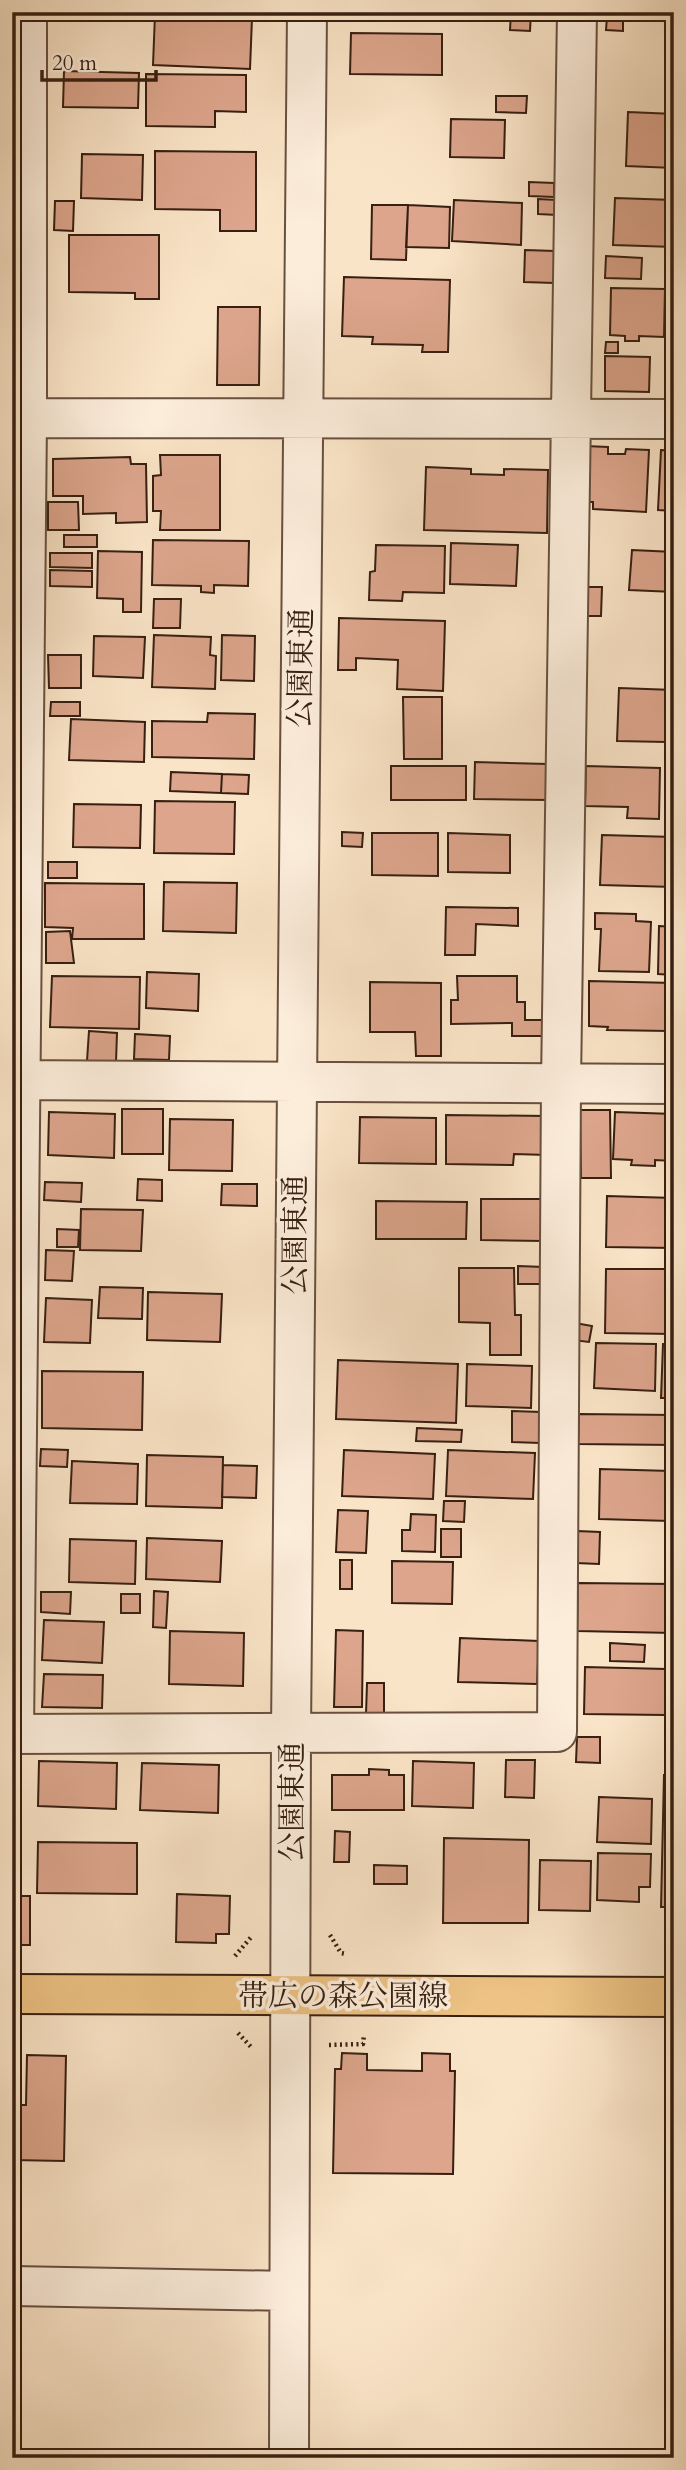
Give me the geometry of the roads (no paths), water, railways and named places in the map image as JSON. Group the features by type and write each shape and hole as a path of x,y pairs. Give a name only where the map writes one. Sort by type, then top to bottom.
{"main road":[{"name":"帯広の森公園線","path":"12,1994 674,1997"}],"street":[{"path":"26,12 19,418 13,1734 557,1732 561,1082 573,420 577,12"},
{"name":"公園東通","path":"289,2458 291,1733 307,12"},
{"path":"19,418 674,419"},
{"path":"16,1080 674,1084"},
{"path":"12,2286 289,2291"}]}
